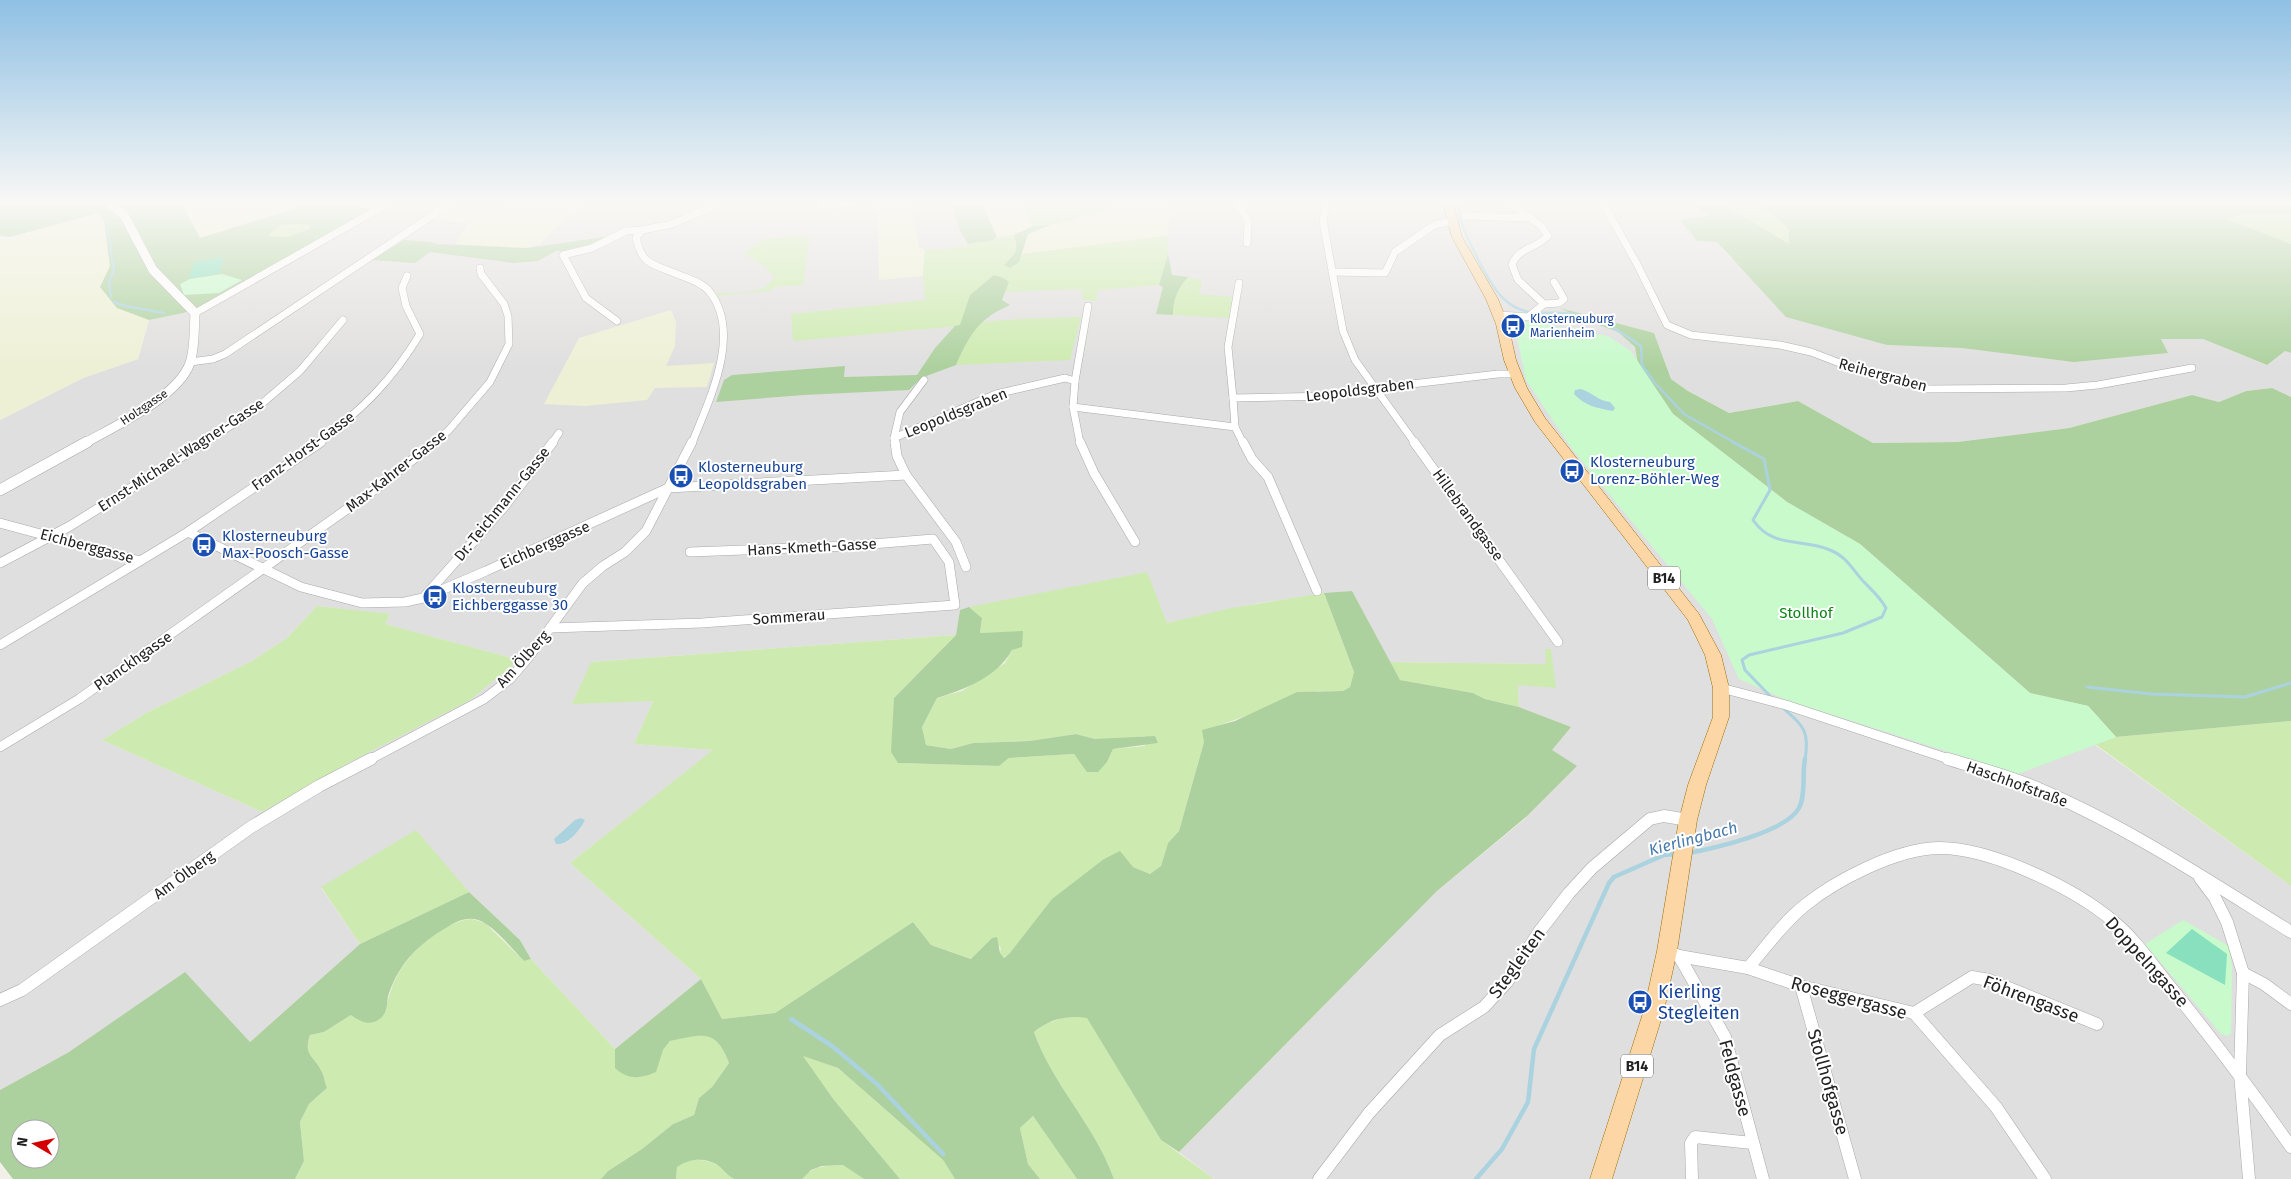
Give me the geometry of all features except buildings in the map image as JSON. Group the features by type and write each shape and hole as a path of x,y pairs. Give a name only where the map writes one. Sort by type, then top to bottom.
{"main road":[{"name":"B14","path":"1468,258 1499,315 1515,374 1526,398 1539,419 1694,618 1713,655 1721,688 1721,717 1697,785 1688,820 1680,865 1673,954 1601,1179"}],"street":[{"path":"147,258 153,270 195,313 292,258"},
{"path":"190,362 213,359 225,354 369,258"},
{"path":"565,258 579,289 592,304 612,315 617,321"},
{"name":"Am Ölberg","path":"0,1000 22,990 250,827 319,786 484,699 510,678 551,628 583,583 603,566 625,552 646,531 689,450 718,376 724,323 718,306 708,290 650,263 644,258"},
{"path":"1330,258 1344,337 1355,360 1377,388"},
{"path":"1332,272 1384,273 1392,258"},
{"path":"1516,258 1512,270 1526,288 1544,304"},
{"name":"Reihergraben","path":"1632,258 1667,325 1690,334 1780,345 1811,352 1863,372 1928,388 2066,388 2098,385 2192,368"},
{"name":"Max-Kahrer-Gasse","path":"262,570 404,467 448,431 490,382 509,344 508,316 504,304 480,274 480,268"},
{"name":"Franz-Horst-Gasse","path":"188,532 313,448 387,384 410,354 420,334 406,306 402,288 407,276"},
{"path":"1499,315 1528,318 1532,312 1544,304 1559,303 1564,299 1554,282"},
{"path":"1239,283 1228,347 1235,427 1252,459 1268,477 1317,591"},
{"path":"1088,306 1075,380 1073,407 1084,453 1135,542"},
{"name":"Holzgasse","path":"0,490 145,409 177,382 190,362 195,313"},
{"name":"Ernst-Michael-Wagner-Gasse","path":"0,563 52,536 251,413 300,371 343,320"},
{"name":"Leopoldsgraben","path":"1233,398 1334,396 1377,388 1515,374"},
{"name":"Leopoldsgraben","path":"894,438 996,394 1065,378 1075,380"},
{"name":"Leopoldsgraben","path":"924,380 902,406 895,419 894,438 897,456 906,475 956,542 966,567"},
{"name":"Hillebrandgasse","path":"1377,388 1558,642"},
{"path":"1073,407 1235,427"},
{"name":"Dr.-Teichmann-Gasse","path":"423,598 504,507 559,433"},
{"path":"668,488 906,475"},
{"name":"Eichberggasse","path":"0,523 140,560 188,532 262,570 328,596 362,603 405,602 423,598 668,488"},
{"name":"Sommerau","path":"551,628 702,623 955,605 950,561 945,550 933,539"},
{"name":"Hans-Kmeth-Gasse","path":"690,552 848,546 933,539"},
{"path":"0,645 140,560"},
{"name":"Planckhgasse","path":"0,746 79,699 262,570"},
{"name":"Haschhofstraße","path":"1721,688 1764,698 2037,788 2096,816 2155,848 2291,932"},
{"name":"Stegleiten","path":"1319,1179 1369,1113 1440,1035 1484,1007 1507,982 1539,932 1569,892 1592,868 1650,819 1658,816 1668,816 1688,820"},
{"name":"Doppelngasse","path":"1748,968 1803,907 1825,892 1905,854 1935,848 1955,850 1993,860 2027,872 2074,895 2114,922 2205,1028 2291,1147"},
{"path":"2197,874 2215,898 2227,922 2244,973 2240,1074 2249,1179"},
{"name":"Roseggergasse","path":"1673,954 1748,968 1801,986 1914,1013 1996,1107 2045,1179"},
{"name":"Feldgasse","path":"1673,954 1725,1037 1763,1179"},
{"path":"2244,973 2264,984 2291,1004"},
{"name":"Föhrengasse","path":"1914,1013 1972,977 1989,980 2097,1024"},
{"name":"Stollhofgasse","path":"1801,986 1855,1179"},
{"path":"1692,1179 1691,1143 1695,1137 1752,1143"}],"shaded area":[{"path":"294,258 1730,258 1887,345 2168,353 2160,339 2203,339 2266,365 2285,351 2291,353 2291,397 2272,388 2246,391 2219,402 2192,395 2069,428 1957,442 1873,443 1798,401 1729,413 1688,391 1671,379 1654,333 1563,309 1582,319 1618,332 1635,347 1638,364 2116,737 2095,745 2291,886 2291,1179 1214,1179 1179,1152 1437,891 1526,818 1551,750 1570,727 1519,707 1518,685 1546,664 1389,662 1351,591 1259,603 1167,623 1146,573 960,610 956,635 591,662 653,701 634,744 714,750 570,863 701,979 615,1049 531,959 520,940 469,892 321,888 360,944 250,1042 69,1052 0,1090 0,420 83,378 138,359 149,320 207,307","holes":["317,606 390,615 384,624 519,660 350,762 262,812 102,740 148,712 252,661 287,638"]},
{"path":"1555,318 1586,322 1605,327 1600,333 1554,324"}],"green space":[{"path":"0,258 110,258 117,308 149,320 138,359 83,378 0,420"},
{"path":"109,258 287,258 202,307 149,320 117,308 100,287 110,266"},
{"path":"223,258 220,273 189,279 194,262"},
{"path":"375,258 422,258 415,263 372,260"},
{"path":"475,258 543,258 538,261 513,263"},
{"path":"751,258 807,258 803,285 775,287 769,291 717,296 716,293 748,292 764,287 774,277 767,268"},
{"path":"878,258 924,258 923,276 879,280"},
{"path":"924,258 1012,258 1009,260 1019,262 1020,258 1167,258 1159,285 1098,290 1096,301 1083,300 1081,289 1004,292 1009,282 971,295 960,326 793,341 791,314 925,300 923,276"},
{"path":"1010,258 1020,258 1019,262 1010,268 1004,265"},
{"path":"1167,258 1169,258 1172,275 1188,277 1176,295 1173,315 1156,314 1163,287 1159,285"},
{"path":"1732,258 2291,258 2291,353 2285,351 2267,365 2203,339 2161,339 2168,353 2074,362 1962,348 1887,345 1786,317"},
{"path":"222,274 242,280 219,293 184,295 180,284 190,279"},
{"path":"994,275 1009,282 1002,300 1010,305 990,316 976,329 956,365 921,378 909,390 804,395 716,402 724,380 732,375 845,366 844,377 917,375 935,348 955,326 960,325 970,295"},
{"path":"1188,277 1202,280 1199,294 1232,297 1229,318 1173,315 1176,295"},
{"path":"1560,308 1654,333 1671,379 1688,391 1729,413 1798,401 1873,443 1957,442 2069,428 2192,395 2219,402 2246,391 2272,388 2291,397 2291,721 2116,737 2088,706 2030,693 1860,544 1787,502 1673,414 1638,364 1635,347 1618,332 1582,319"},
{"path":"671,310 676,322 675,346 666,366 714,363 707,387 655,388 647,400 585,406 544,404 579,338"},
{"path":"1081,317 1070,360 956,365 968,340 980,322"},
{"name":"Stollhof","path":"1513,319 1608,336 1631,351 1673,414 1787,502 1860,544 2030,693 2088,706 2116,737 2018,774 1786,700 1739,679 1712,619 1572,449 1526,380"},
{"path":"1147,572 1167,623 1231,608 1324,593 1354,672 1350,687 1343,691 1317,691 1220,725 1204,742 1179,831 1168,843 1161,866 1150,874 1133,867 1003,958 1000,953 1001,948 992,938 972,959 931,945 913,922 775,1013 722,1019 701,979 570,863 713,750 634,744 653,701 572,704 591,662 956,635 894,698 898,763 999,766 1009,758 1074,754 1088,772 1107,762 1113,749 1145,746 1145,736 1121,740 1095,739 1076,734 1029,741 973,743 951,749 926,745 922,727 937,698 962,691 1005,663 1022,632 980,633 982,618 969,607"},
{"path":"1352,591 1400,680 1473,693 1485,699 1519,707 1571,727 1552,750 1577,766 1526,817 1437,891 1179,1152 1161,1140 1087,1018 1073,1017 1053,1021 1034,1032 1051,1069 1096,1141 1114,1179 1077,1179 1033,1116 1020,1128 1028,1164 1040,1179 955,1179 943,1160 838,1068 803,1056 834,1100 900,1179 864,1179 843,1165 822,1166 811,1170 802,1179 734,1179 716,1164 701,1160 686,1162 677,1167 676,1179 601,1179 608,1171 642,1149 673,1124 694,1115 699,1098 712,1087 729,1063 719,1044 707,1036 700,1036 670,1041 663,1050 656,1072 634,1077 625,1075 615,1068 615,1049 701,979 722,1019 775,1013 913,922 931,945 971,959 992,938 997,937 1000,953 1004,958 1052,899 1104,859 1120,851 1133,867 1150,874 1161,866 1168,843 1179,831 1204,742 1202,730 1235,721 1297,692 1343,691 1350,687 1354,672 1324,593"},
{"path":"317,606 390,614 385,624 519,660 470,700 350,762 262,812 102,740 148,712 252,661 287,638"},
{"path":"969,607 982,618 980,633 1023,631 1022,647 1012,650 998,668 980,681 959,691 937,698 922,727 926,745 951,749 973,743 1029,741 1076,734 1095,739 1155,736 1158,743 1113,749 1107,762 1098,772 1087,772 1074,754 1009,758 999,766 898,763 891,752 894,698 956,635 960,610"},
{"path":"1545,649 1551,649 1556,688 1518,685 1519,707 1485,699 1473,693 1400,680 1389,662 1546,664"},
{"path":"2291,721 2291,886 2095,744 2116,737"},
{"path":"416,830 469,892 360,944 321,887"},
{"path":"469,892 520,940 531,959 524,961 506,941 486,924 476,919 465,919 436,934 411,955 393,982 385,1012 377,1021 369,1023 358,1020 351,1015 324,1032 310,1035 308,1047 310,1055 319,1066 327,1088 309,1104 300,1122 304,1161 295,1179 13,1179 0,1162 0,1090 69,1052 185,972 250,1042 360,944"},
{"path":"472,919 485,923 524,961 531,959 615,1049 615,1068 663,1050 670,1041 700,1035 713,1038 719,1043 729,1063 712,1087 699,1098 694,1115 673,1124 642,1149 608,1171 601,1179 295,1179 304,1161 300,1122 309,1104 327,1088 319,1066 310,1055 308,1042 310,1035 324,1032 351,1015 386,1011 392,986 404,965 420,946 452,924"},
{"path":"2183,920 2229,946 2232,967 2231,1033 2228,1036 2221,1034 2145,944"},
{"path":"2192,929 2227,954 2225,985 2166,953"},
{"path":"1068,1016 1087,1017 1161,1140 1214,1179 1114,1179 1096,1141 1051,1069 1034,1032 1043,1025"},
{"path":"802,1055 838,1068 943,1160 955,1179 900,1179 834,1100"},
{"path":"1033,1116 1077,1179 1040,1179 1028,1164 1020,1128"},
{"path":"686,1160 712,1162 734,1179 676,1179 677,1167"},
{"path":"844,1165 864,1179 802,1179 806,1174 816,1169 826,1166"}],"water":[{"path":"1581,389 1610,402 1615,408 1613,411 1587,404 1574,394 1575,390"},
{"path":"581,818 585,820 573,836 565,842 556,844 554,839 575,820"}],"waterway":[{"path":"111,297 109,283 114,270 112,258"},
{"name":"Kierlingbach","path":"1478,258 1496,290 1517,308 1537,313 1563,313 1582,316 1609,326 1641,346 1642,365 1654,382 1684,414 1735,443"},
{"path":"114,302 125,306 164,313"},
{"name":"Kierlingbach","path":"1733,442 1764,459 1770,490 1753,520 1761,529 1779,539 1819,546 1836,553 1848,563 1886,608 1882,617 1843,633 1749,655 1742,660 1745,670 1772,698"},
{"path":"2087,687 2151,694 2245,697 2291,683"},
{"name":"Kierlingbach","path":"1782,707 1803,729 1806,742 1805,760"},
{"name":"Kierlingbach","path":"1689,853 1749,838 1792,817 1801,803 1805,759"},
{"name":"Kierlingbach","path":"1476,1179 1502,1149 1528,1102 1534,1049 1609,883 1614,877 1664,855 1675,854"},
{"path":"791,1019 832,1046 877,1084 943,1154"}],"place":[{"name":"Klosterneuburg Marienheim","path":"1513,326"},
{"name":"Klosterneuburg Lorenz-Böhler-Weg","path":"1572,471"},
{"name":"Klosterneuburg Leopoldsgraben","path":"681,476"},
{"name":"Klosterneuburg Max-Poosch-Gasse","path":"204,545"},
{"name":"Klosterneuburg Eichberggasse 30","path":"435,597"},
{"name":"Kierling Stegleiten","path":"1640,1002"}]}
